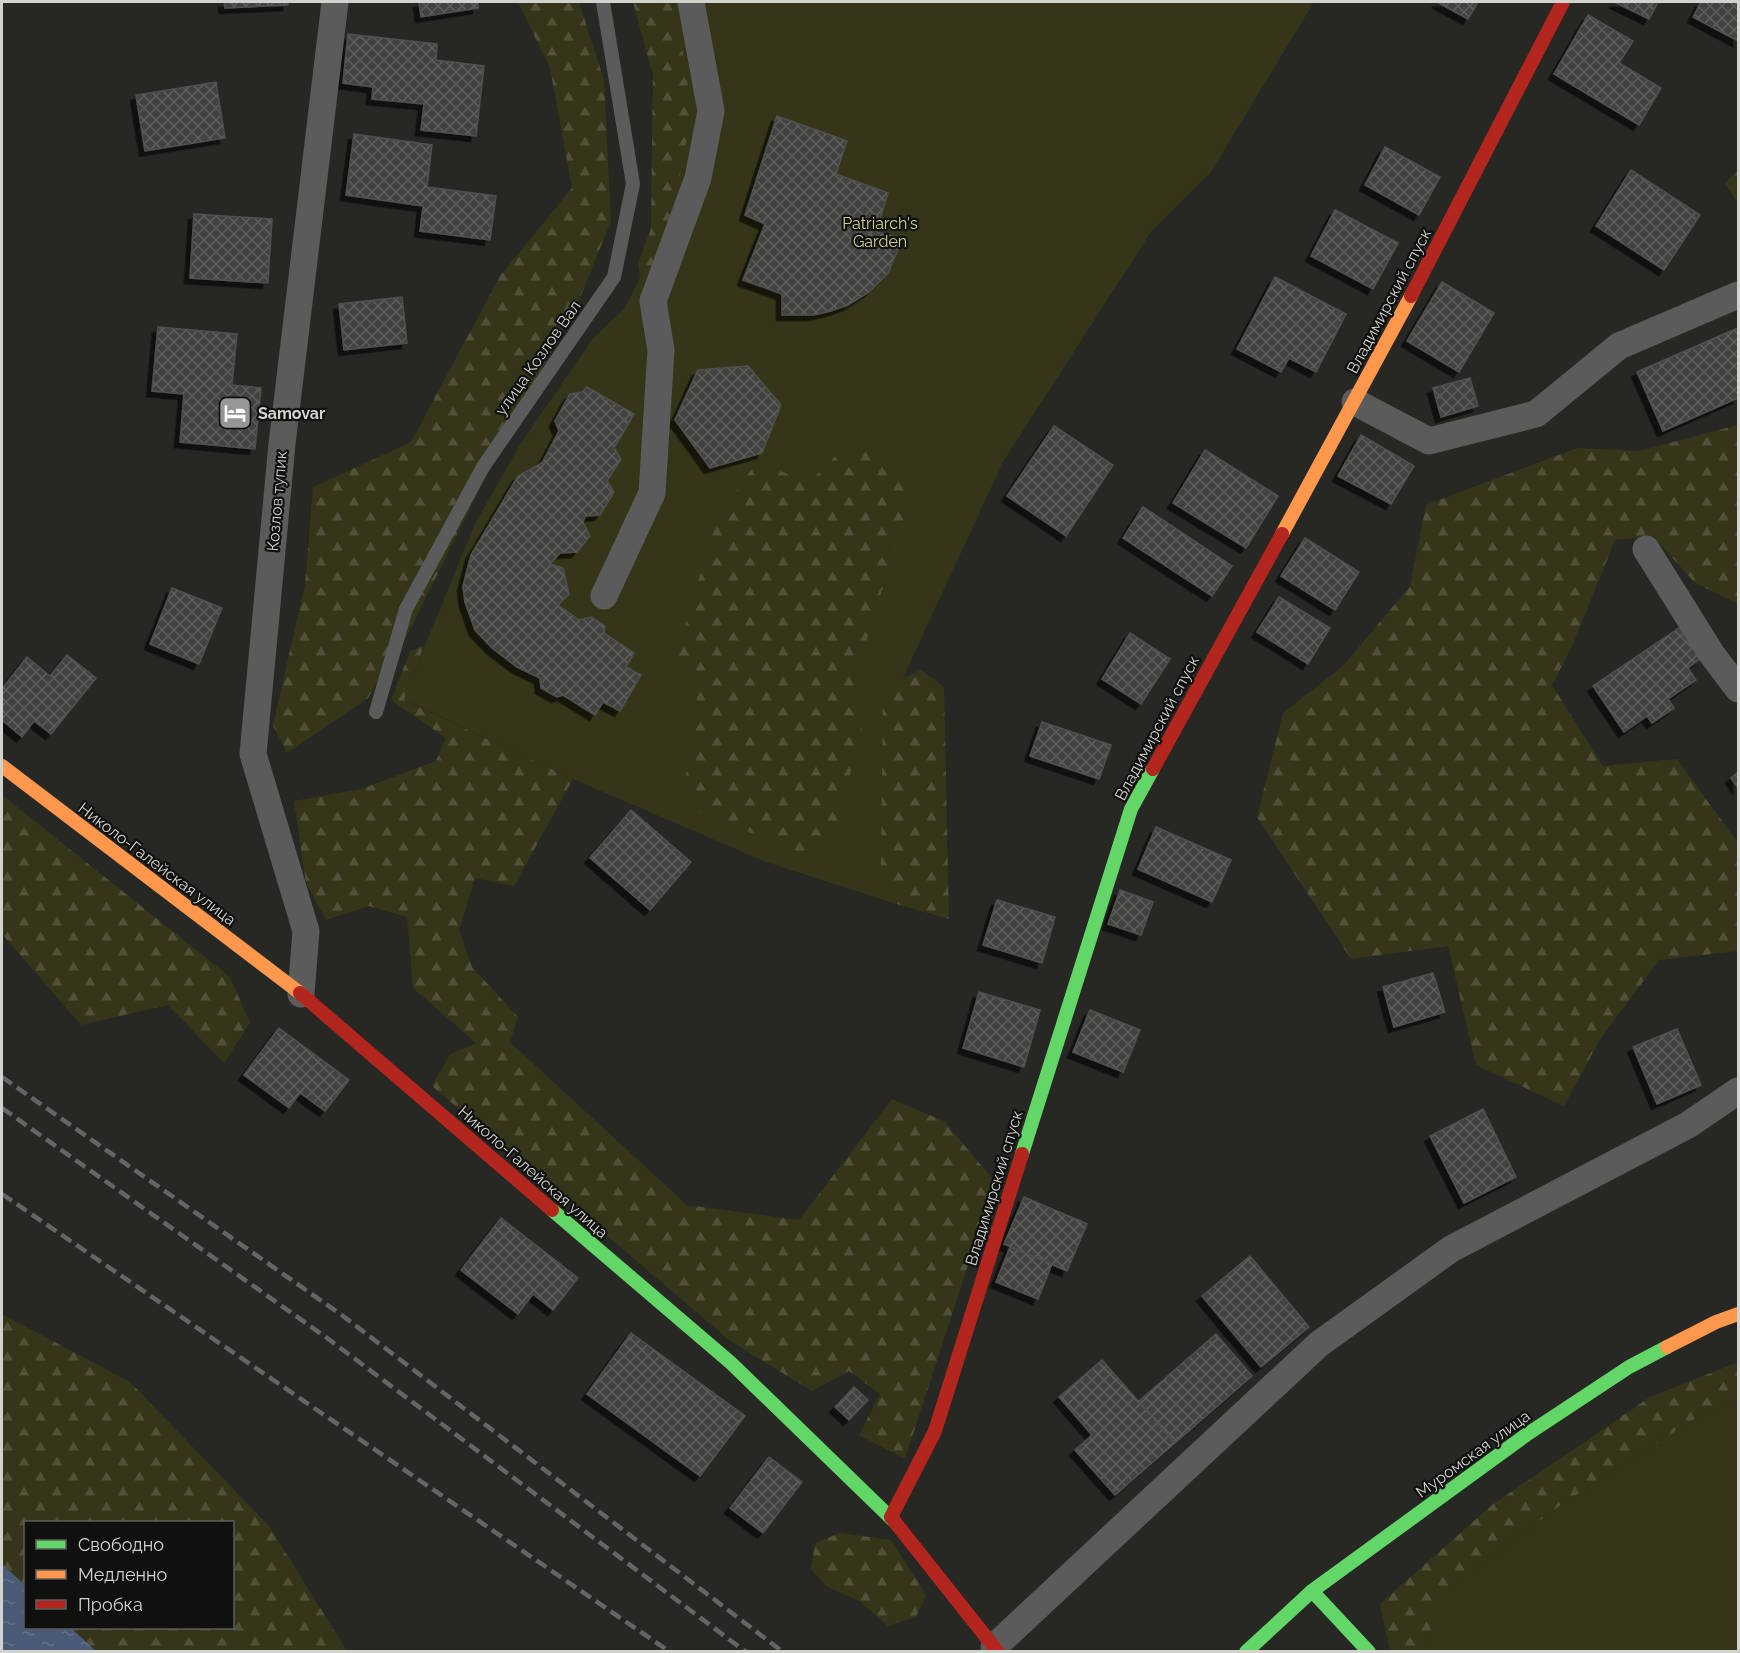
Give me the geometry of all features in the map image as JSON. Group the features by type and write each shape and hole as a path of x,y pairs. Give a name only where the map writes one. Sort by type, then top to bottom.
{"street":[{"name":"Козлов тупик","path":"301,994 306,932 253,754 282,444 335,2"},
{"path":"604,596 652,493 661,350 652,301 698,178 711,111 691,2"},
{"name":"Владимирский спуск","path":"891,1518 935,1431 1131,809 1354,402 1563,2"},
{"path":"1354,402 1429,441 1536,414 1619,346 1738,295"},
{"path":"1646,549 1711,653 1738,689"},
{"name":"Николо-Галейская улица","path":"2,766 301,994 731,1363 891,1518 994,1650"},
{"path":"994,1650 1319,1344 1451,1249 1688,1125 1738,1091"},
{"name":"Муромская улица","path":"1246,1652 1312,1592 1526,1436 1620,1373 1716,1322 1738,1314"},
{"path":"1312,1592 1341,1619 1369,1652"}],"lane":[{"name":"улица Козлов Вал","path":"376,712 406,609 483,467 614,278 633,184 603,2"}],"green space":[{"path":"518,2 579,2 604,80 611,221 576,308 517,413 412,626 368,698 287,753 273,725 305,585 313,487 411,442 500,276 572,188 550,68"},
{"name":"Patriarch's Garden","path":"633,2 1314,2 1211,172 1151,232 1003,462 903,678 893,903 766,862 573,779 403,699 475,524 519,446 593,338 624,309 640,278 638,263 651,229 653,75"},
{"path":"633,2 672,2 680,34 692,112 678,186 659,256 645,274 638,263 651,229 653,75"},
{"path":"1738,169 1738,203 1725,184"},
{"path":"1738,425 1738,604 1695,583 1653,536 1615,540 1573,644 1552,685 1603,766 1677,759 1738,843 1738,951 1659,960 1601,1038 1564,1106 1476,1065 1448,946 1351,959 1257,817 1283,713 1344,665 1410,586 1426,505 1577,448 1639,451"},
{"path":"845,447 876,449 914,484 851,693 862,728 837,825 807,855 694,810 684,784 700,707 677,652 717,519 756,463 810,481"},
{"path":"424,646 404,700 573,779 514,886 475,878 459,930 472,967 518,1017 510,1042 687,1205 799,1220 892,1099 944,1121 995,1182 905,1459 859,1435 880,1394 849,1371 812,1391 730,1341 432,1086 450,1054 476,1043 413,988 407,917 369,906 326,920 306,883 294,801 361,789 436,761 446,738 391,700 410,651"},
{"path":"921,670 944,687 949,919 893,903 881,878 883,687"},
{"path":"2,795 230,977 250,1023 224,1063 168,1005 81,1025 2,934"},
{"path":"2,1314 130,1382 269,1526 347,1651 96,1651 72,1629 234,1629 234,1521 24,1521 24,1584 2,1564"},
{"path":"1738,1362 1738,1401 1699,1416 1562,1504 1432,1601 1430,1651 1390,1651 1380,1604 1492,1505 1650,1397"},
{"path":"1738,1401 1738,1651 1430,1652 1431,1601 1562,1504 1699,1416"},
{"path":"840,1533 891,1540 926,1595 916,1617 888,1626 859,1601 826,1586 811,1569 815,1543"}],"water":[{"path":"2,1564 24,1584 24,1629 72,1629 96,1651 2,1651"}],"building":[{"path":"224,2 288,2 288,5 225,8"},
{"path":"419,2 478,2 478,8 421,17"},
{"path":"1437,2 1478,2 1468,19"},
{"path":"1614,2 1658,2 1649,19"},
{"path":"1701,2 1738,2 1738,41 1693,17"},
{"path":"1588,15 1633,41 1619,63 1661,88 1639,125 1554,74"},
{"path":"348,34 437,44 436,60 484,66 476,136 421,130 424,104 372,99 373,87 343,83"},
{"path":"216,82 225,138 145,151 136,95"},
{"path":"777,116 847,141 836,174 888,193 876,232 903,238 888,273 869,292 848,305 831,311 813,315 782,315 782,294 743,280 765,224 745,215"},
{"path":"354,134 432,145 427,187 496,196 490,240 420,231 423,206 346,195"},
{"path":"1385,147 1440,177 1419,215 1365,185"},
{"path":"1631,170 1700,215 1664,270 1596,226"},
{"path":"1335,210 1398,243 1373,289 1311,256"},
{"path":"194,214 272,219 268,283 190,278"},
{"path":"1275,277 1346,314 1316,372 1289,358 1281,372 1237,349"},
{"path":"1442,282 1494,313 1459,372 1407,341"},
{"path":"402,297 407,343 344,350 339,304"},
{"path":"158,327 237,334 232,385 261,388 255,449 180,442 184,394 152,391"},
{"path":"1738,328 1738,398 1663,431 1637,372"},
{"path":"748,366 781,405 762,453 710,468 675,420 698,370"},
{"path":"1470,378 1478,406 1441,417 1433,388"},
{"path":"587,387 634,414 614,448 621,459 607,481 614,492 600,515 585,516 583,522 590,536 577,552 560,553 550,564 563,568 569,594 558,605 579,620 591,617 605,626 604,633 634,653 626,667 641,675 620,711 603,702 595,715 563,695 557,697 541,688 540,678 517,667 492,648 475,630 465,602 463,586 471,555 518,476 542,463 559,431 555,421 570,394 582,392"},
{"path":"1054,426 1113,465 1066,536 1007,496"},
{"path":"1361,435 1414,466 1391,504 1338,476"},
{"path":"1205,450 1278,496 1246,548 1173,503"},
{"path":"1143,507 1232,566 1212,596 1123,538"},
{"path":"1305,538 1359,572 1335,610 1281,576"},
{"path":"172,588 222,608 199,664 150,644"},
{"path":"1279,597 1330,628 1308,664 1257,632"},
{"path":"1679,628 1700,659 1688,668 1696,680 1668,699 1674,708 1652,723 1647,716 1624,732 1593,686"},
{"path":"1130,633 1170,659 1141,704 1102,679"},
{"path":"67,655 96,678 51,734 34,721 22,737 2,720 2,689 27,657 50,676"},
{"path":"1042,722 1111,745 1099,779 1030,756"},
{"path":"1738,772 1738,788 1731,778"},
{"path":"631,810 691,862 650,910 590,858"},
{"path":"1156,827 1231,860 1212,902 1138,869"},
{"path":"1120,890 1153,902 1141,935 1108,924"},
{"path":"997,900 1055,917 1042,963 983,945"},
{"path":"1433,973 1445,1012 1394,1027 1383,987"},
{"path":"979,992 1040,1010 1024,1067 963,1048"},
{"path":"1090,1010 1140,1030 1123,1072 1073,1052"},
{"path":"279,1028 349,1080 325,1111 300,1093 289,1108 244,1075"},
{"path":"1677,1029 1701,1085 1657,1104 1633,1047"},
{"path":"1483,1109 1516,1177 1464,1203 1430,1136"},
{"path":"1024,1197 1087,1224 1067,1271 1004,1244"},
{"path":"501,1218 578,1278 553,1310 533,1294 518,1314 461,1270"},
{"path":"1010,1247 1052,1264 1038,1299 996,1282"},
{"path":"1250,1256 1309,1327 1261,1367 1202,1296"},
{"path":"631,1333 745,1416 700,1476 587,1394"},
{"path":"1216,1334 1252,1376 1175,1443 1139,1401"},
{"path":"1102,1360 1175,1443 1115,1495 1075,1450 1092,1435 1059,1397"},
{"path":"854,1387 868,1400 849,1420 835,1407"},
{"path":"769,1457 802,1482 763,1533 730,1508"}],"railway":[{"path":"2,1077 343,1316 783,1652"},
{"path":"2,1108 327,1338 746,1652"},
{"path":"2,1194 670,1652"}],"traffic: fast":[{"path":"1022,1154 1131,809 1153,769"},
{"path":"552,1210 731,1363 894,1521"},
{"path":"1246,1652 1312,1591 1526,1435 1629,1367 1667,1347"},
{"path":"1312,1591 1369,1652"}],"traffic: slow":[{"path":"1282,534 1411,296"},
{"path":"2,766 300,993"},
{"path":"1667,1347 1716,1322 1738,1314"}],"traffic: jam":[{"path":"1411,296 1563,2"},
{"path":"1153,769 1282,534"},
{"path":"300,993 552,1210"},
{"path":"891,1517 935,1431 1022,1154"},
{"path":"894,1521 998,1652"}],"place":[{"name":"Samovar","path":"235,413"}]}
